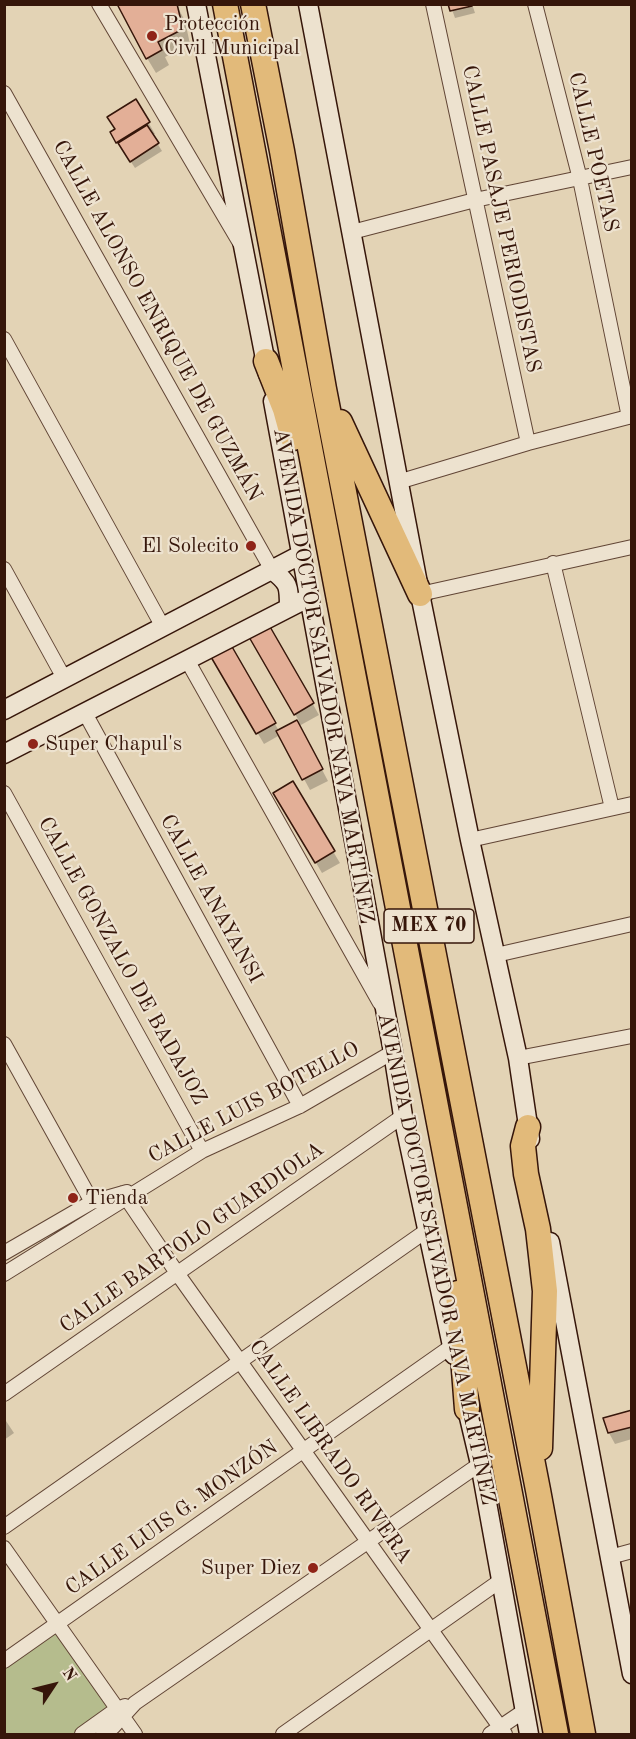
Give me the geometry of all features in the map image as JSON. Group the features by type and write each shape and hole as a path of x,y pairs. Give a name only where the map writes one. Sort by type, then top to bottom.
{"highway":[{"name":"AVENIDA DOCTOR SALVADOR NAVA MARTÍNEZ","path":"225,4 556,1734"},
{"name":"MEX 70","path":"253,4 282,151 324,389 538,1490 583,1734"},
{"path":"266,361 285,409 340,609"},
{"path":"324,389 420,594"},
{"path":"528,1127 523,1146 526,1174 538,1229 545,1291 538,1490"},
{"path":"459,1231 457,1268 467,1409"}],"main road":[{"name":"AVENIDA DOCTOR SALVADOR NAVA MARTÍNEZ","path":"196,4 266,361 403,1116 426,1231 480,1464 529,1734"},
{"path":"206,4 206,56"},
{"path":"308,4 420,594 470,840 518,1058 528,1127 632,1674"},
{"path":"4,710 300,555"},
{"path":"272,570 289,586 289,608"},
{"path":"4,754 308,598"}],"street":[{"path":"99,4 244,250"},
{"name":"CALLE PASAJE PERIODISTAS","path":"433,4 528,443"},
{"name":"CALLE POETAS","path":"535,4 580,179 630,416"},
{"name":"CALLE ALONSO ENRIQUE DE GUZMÁN","path":"4,93 272,570"},
{"path":"352,232 475,200 632,167"},
{"path":"4,339 163,627"},
{"path":"398,482 528,443 630,416"},
{"path":"420,594 632,547"},
{"path":"553,563 612,808"},
{"path":"4,569 64,678"},
{"path":"187,660 386,1013"},
{"name":"CALLE ANAYANSI","path":"85,712 300,1106"},
{"name":"CALLE GONZALO DE BADAJOZ","path":"4,793 202,1150"},
{"path":"470,840 632,804"},
{"path":"496,955 632,924"},
{"path":"518,1058 632,1036"},
{"path":"4,1044 92,1202"},
{"name":"CALLE LUIS BOTELLO","path":"4,1274 128,1194 202,1150 300,1106 393,1052"},
{"name":"CALLE BARTOLO GUARDIOLA","path":"4,1394 403,1116"},
{"name":"CALLE LUIS BOTELLO","path":"4,1253 92,1202 128,1194"},
{"name":"CALLE LIBRADO RIVERA","path":"128,1194 177,1273 369,1543 498,1732"},
{"path":"4,1527 426,1231"},
{"name":"CALLE LUIS G. MONZÓN","path":"4,1661 452,1346"},
{"path":"82,1734 135,1703 480,1464"},
{"path":"4,1548 135,1734"},
{"path":"610,1557 632,1551"},
{"path":"283,1734 500,1581"},
{"path":"498,1732 524,1711"},
{"path":"103,1734 120,1713"}],"green space":[{"path":"57,1626 116,1709 79,1734 5,1734 4,1663"}],"building":[{"name":"Protección Civil Municipal","path":"117,4 177,4 183,29 158,42 162,50 146,59"},
{"path":"448,4 471,4 472,6 450,11"},
{"path":"136,99 150,122 116,143 110,132 115,129 107,117"},
{"path":"147,125 159,143 130,162 118,143"},
{"path":"269,625 314,703 294,715 249,637"},
{"path":"231,645 276,723 256,734 211,657"},
{"path":"297,720 323,769 302,780 276,731"},
{"path":"293,781 335,851 315,863 273,793"},
{"path":"632,1410 632,1427 608,1433 603,1418"}],"place":[{"name":"Protección Civil Municipal","path":"152,36"},
{"name":"El Solecito","path":"251,546"},
{"name":"Super Chapul's","path":"33,744"},
{"name":"Tienda","path":"73,1198"},
{"name":"Super Diez","path":"313,1568"}]}
